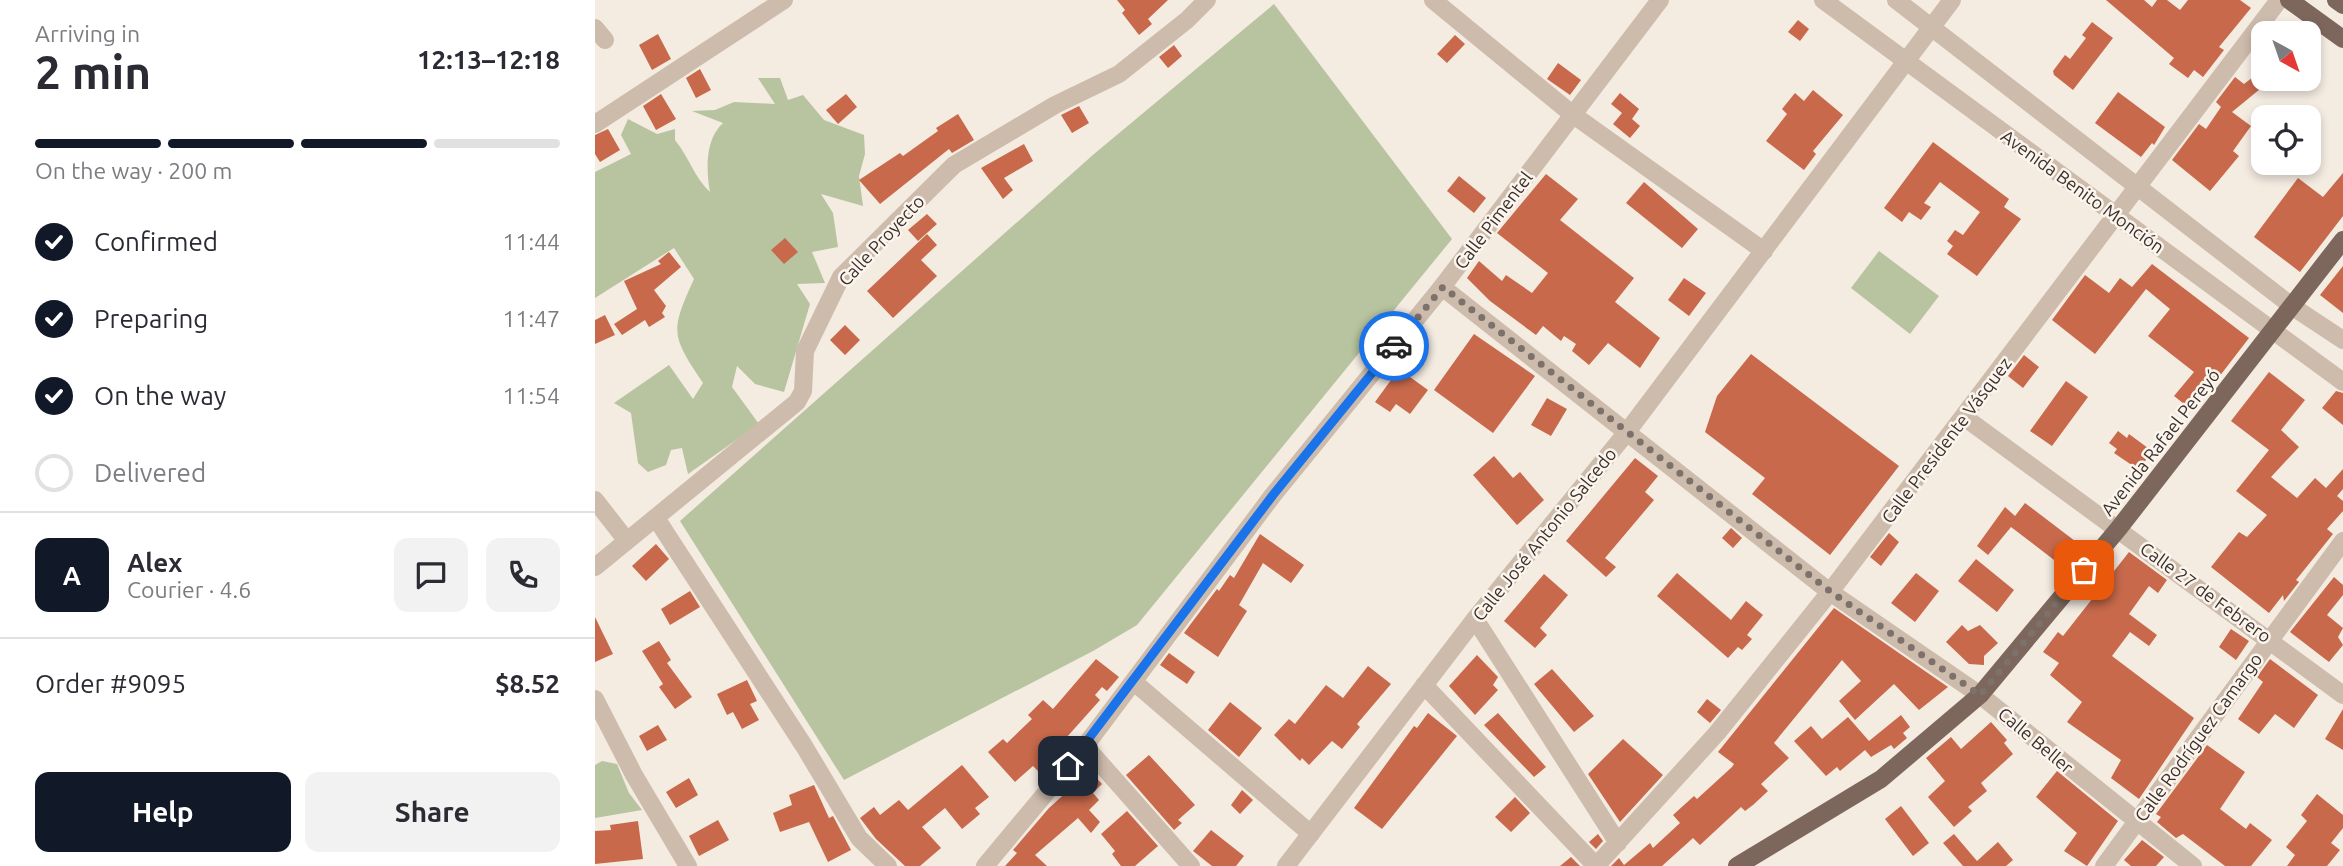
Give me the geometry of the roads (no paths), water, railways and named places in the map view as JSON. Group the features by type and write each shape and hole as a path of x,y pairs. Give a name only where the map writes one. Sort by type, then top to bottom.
{"main road":[{"path":"2289,0 2343,39"},
{"path":"2336,0 2343,5"},
{"name":"Avenida Rafael Pereyó","path":"1737,866 1881,779 1980,695 2119,528 2343,240"}],"street":[{"path":"595,124 785,0"},
{"name":"Calle Proyecto","path":"595,567 797,402 803,391 805,351 841,277 954,164 1055,106 1119,74 1187,20 1207,0"},
{"path":"1433,0 1572,114 1764,251"},
{"name":"Calle Pimentel","path":"985,866 1085,746 1273,495 1443,287 1660,0"},
{"name":"Avenida Benito Monción","path":"1823,0 2343,382"},
{"name":"Avenida Benito Monción","path":"1896,0 2293,307 2343,340"},
{"name":"Calle José Antonio Salcedo","path":"1286,866 1475,620 1627,432 1952,0"},
{"name":"Calle Presidente Vásquez","path":"1596,866 1717,733 1831,592 2115,212 2279,0"},
{"name":"Calle Beller","path":"1443,287 1831,592 1980,695 2136,823 2193,866"},
{"name":"Calle 27 de Febrero","path":"1964,417 2270,638 2343,695"},
{"path":"595,500 627,541"},
{"path":"656,518 804,747 859,838 888,866"},
{"name":"Calle Rodríguez Camargo","path":"2104,866 2343,541"},
{"path":"1475,620 1618,844"},
{"path":"1134,682 1311,834"},
{"path":"1424,685 1596,866"},
{"path":"595,699 634,775 688,866"},
{"path":"1085,746 1191,866"}]}
